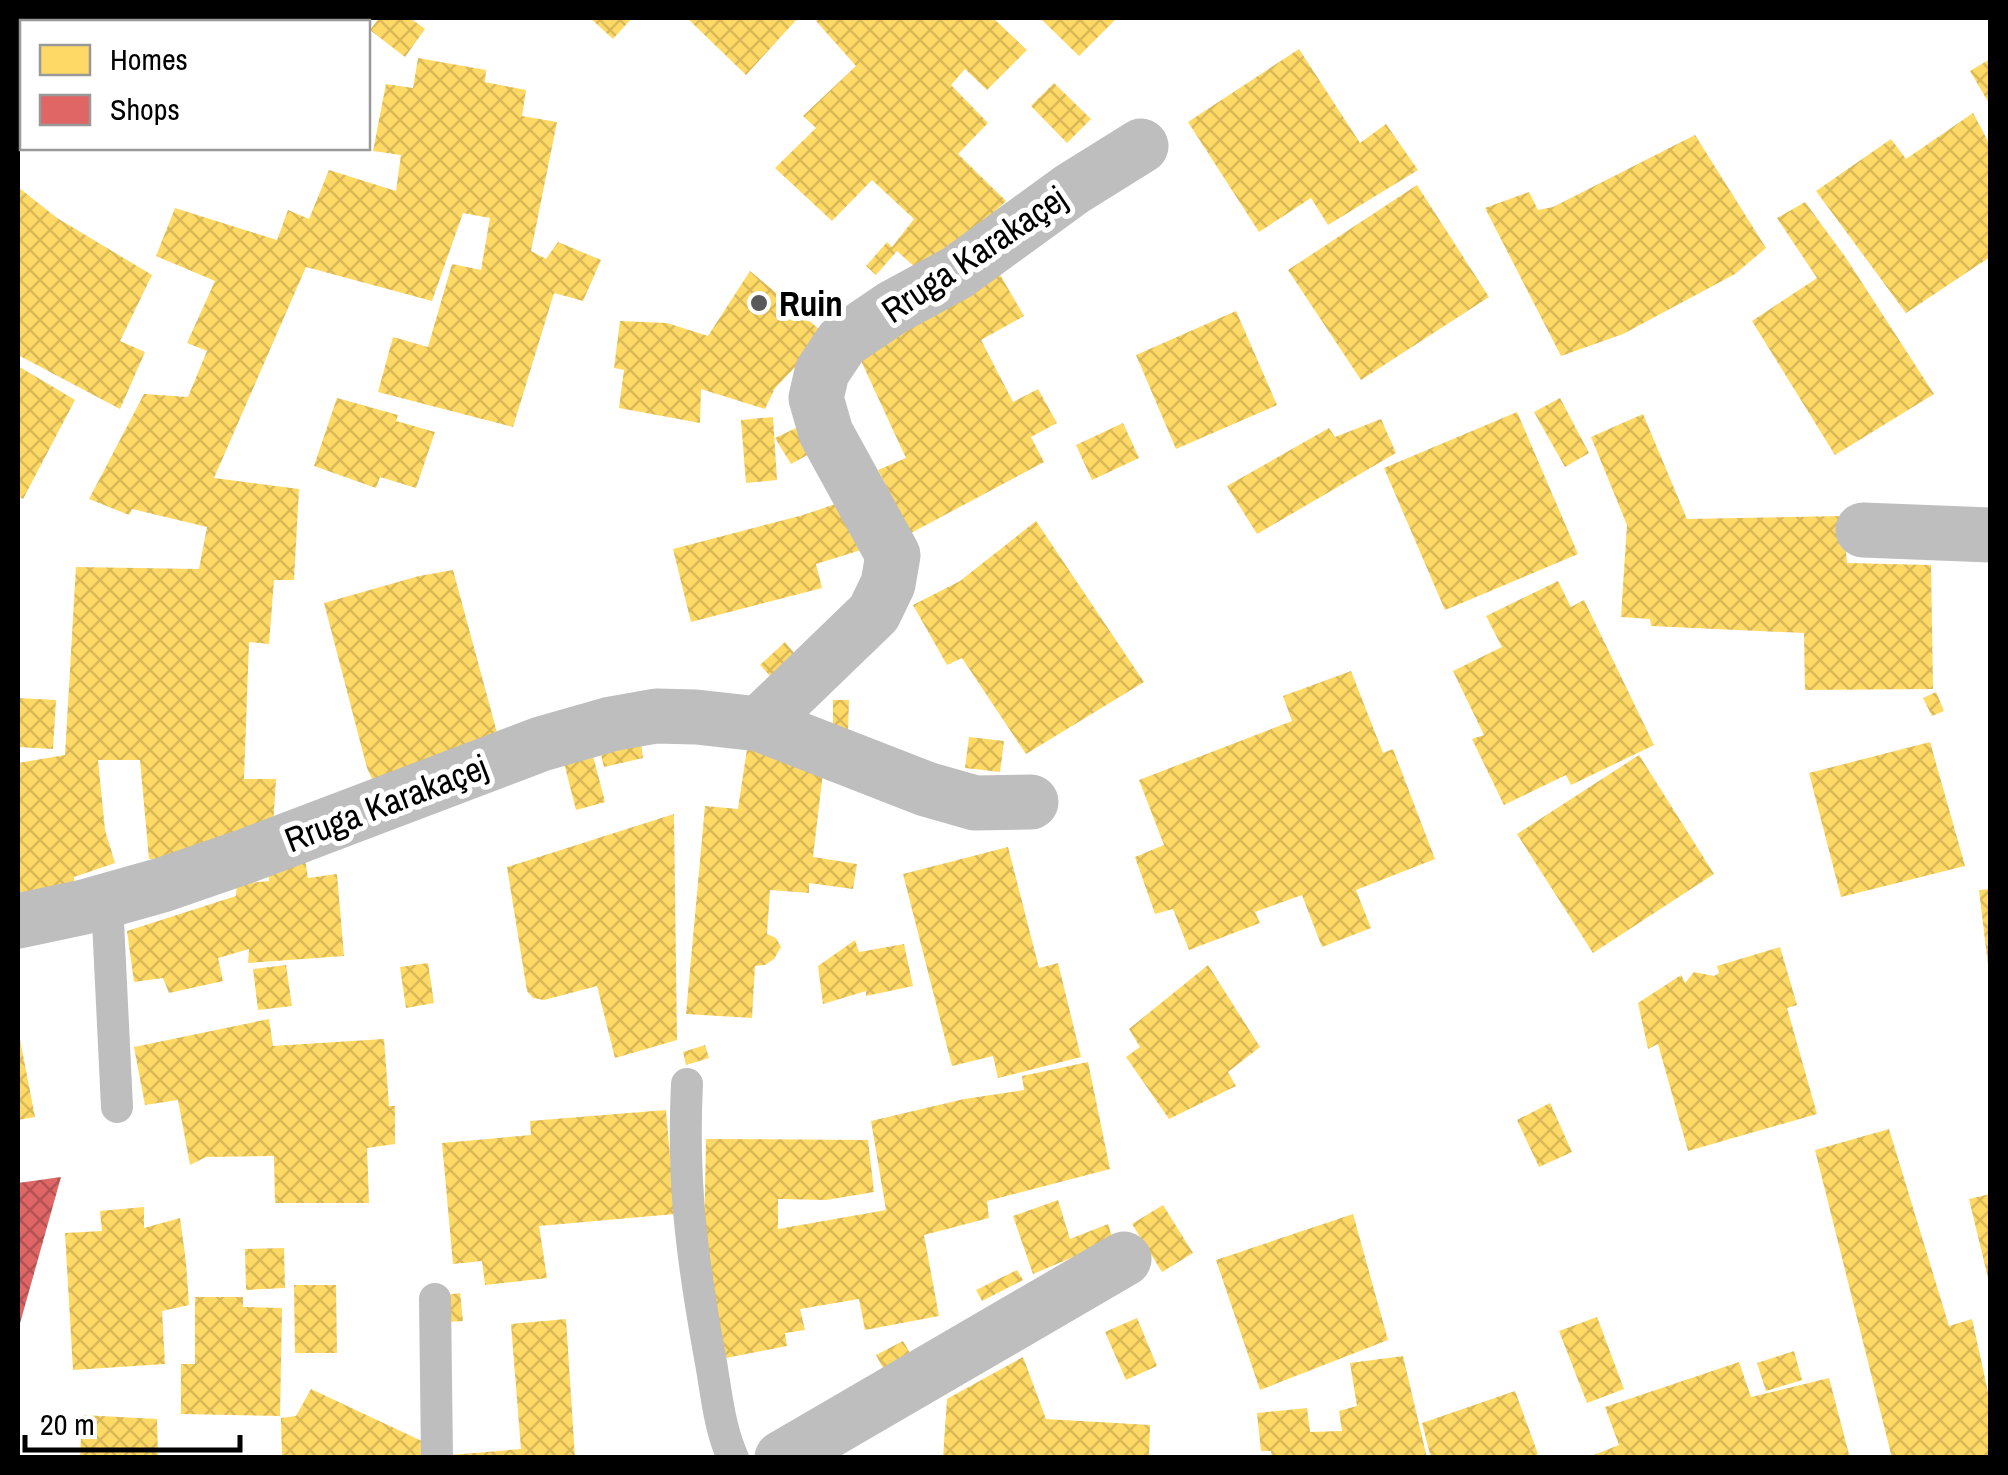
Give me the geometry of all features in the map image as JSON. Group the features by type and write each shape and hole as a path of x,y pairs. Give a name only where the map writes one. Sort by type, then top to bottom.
{"street":[{"name":"Rruga Karakaçej","path":"759,724 864,624 888,584 893,554 826,433 816,398 822,372 842,342 892,308 958,272 1072,189 1142,146"},
{"path":"1863,530 1990,535"},
{"name":"Rruga Karakaçej","path":"18,920 107,901 246,856 540,744 656,716 759,724 926,789 976,803 1031,802"},
{"path":"782,1458 1124,1259"}],"lane":[{"path":"107,901 118,1108"},
{"path":"688,1084 684,1142 686,1204 720,1413 733,1458"},
{"path":"435,1299 436,1458"}],"building: Homes":[{"path":"134,18 261,18 260,20"},
{"path":"379,18 410,18 425,29 405,57 370,30"},
{"path":"590,18 632,18 613,39"},
{"path":"687,18 798,18 746,75"},
{"path":"993,18 1027,50 987,90 965,69 951,85 988,123 958,154 1006,201 926,277 897,251 876,275 866,266 887,242 892,247 914,219 872,180 832,221 775,168 816,128 803,116 856,66 816,21"},
{"path":"1040,18 1117,18 1079,56"},
{"path":"1299,49 1360,143 1386,124 1418,170 1328,225 1311,198 1259,232 1188,122"},
{"path":"418,58 486,70 485,82 526,90 522,116 557,122 531,251 546,259 558,242 601,260 583,301 554,293 513,427 378,392 393,337 428,347 452,264 481,270 490,218 463,213 432,301 306,267 214,478 299,489 294,580 274,580 269,644 249,642 244,779 276,779 273,827 188,857 149,859 140,760 98,760 105,830 115,863 74,877 74,890 18,901 18,763 65,755 76,567 199,569 207,527 132,509 129,515 89,499 144,394 188,397 207,351 187,343 215,281 156,256 175,208 277,240 288,210 309,219 329,170 396,191 401,155 373,151 386,84 413,88"},
{"path":"1990,59 1990,105 1970,71"},
{"path":"1054,83 1091,119 1067,143 1031,106"},
{"path":"1973,113 1990,145 1990,257 1906,313 1816,191 1891,139 1906,159"},
{"path":"1695,135 1766,248 1735,274 1623,334 1561,356 1485,208 1529,192 1538,210 1553,207"},
{"path":"1417,185 1489,297 1361,380 1288,270"},
{"path":"18,187 57,218 152,275 120,341 145,352 120,409 18,355"},
{"path":"1805,202 1934,394 1835,455 1752,321 1817,278 1777,218"},
{"path":"995,266 1024,316 981,340 1013,402 1038,389 1057,423 1031,437 1044,462 911,533 878,470 906,458 856,350"},
{"path":"750,271 826,335 775,388 765,409 701,389 700,423 619,408 624,370 614,368 620,321 667,323 708,336"},
{"path":"1236,311 1277,405 1176,449 1136,355"},
{"path":"18,366 75,400 23,499 18,496"},
{"path":"337,398 398,415 396,421 435,432 416,488 380,477 376,488 314,466"},
{"path":"1560,398 1589,453 1565,467 1534,412"},
{"path":"1517,412 1578,554 1445,610 1384,468"},
{"path":"1643,414 1687,519 1843,516 1847,563 1931,565 1933,689 1805,690 1804,633 1651,626 1650,619 1621,617 1627,525 1591,437"},
{"path":"773,417 777,480 746,483 741,420"},
{"path":"1381,419 1396,453 1257,534 1227,486 1329,428 1335,437"},
{"path":"1123,423 1139,458 1092,480 1076,445"},
{"path":"796,428 813,452 791,464 775,438"},
{"path":"841,502 861,550 816,564 822,588 691,622 673,549"},
{"path":"1036,521 1144,682 1026,754 962,658 947,665 913,605 960,581"},
{"path":"453,570 499,740 375,785 367,768 324,603"},
{"path":"1558,581 1571,607 1584,600 1654,745 1571,785 1566,775 1504,805 1472,739 1484,735 1453,671 1502,647 1486,616"},
{"path":"785,642 794,653 771,677 760,665"},
{"path":"1351,671 1383,753 1393,749 1435,859 1356,890 1371,928 1322,947 1302,895 1255,912 1260,923 1189,950 1173,909 1155,914 1135,857 1164,845 1139,780 1292,721 1283,696"},
{"path":"1936,692 1944,711 1932,716 1923,698"},
{"path":"18,698 56,700 53,749 18,747"},
{"path":"833,700 849,700 848,732 833,732"},
{"path":"969,737 1004,741 1000,772 965,768"},
{"path":"641,742 643,758 604,767 600,751"},
{"path":"1930,742 1965,866 1841,897 1809,773"},
{"path":"747,749 823,772 813,857 857,864 853,889 809,883 809,893 770,890 767,934 776,938 781,947 774,959 755,966 752,1018 686,1014 705,806 738,809"},
{"path":"592,752 605,802 576,810 563,759"},
{"path":"1639,755 1714,874 1593,953 1517,834"},
{"path":"674,814 677,1040 615,1058 597,986 544,1000 533,998 527,991 507,867"},
{"path":"1008,847 1039,968 1058,963 1081,1057 998,1078 993,1056 952,1066 903,874"},
{"path":"305,859 308,878 337,874 344,956 248,963 249,949 218,958 223,981 169,993 163,978 134,982 127,931 236,896 237,884 269,881 268,866"},
{"path":"1990,889 1990,965 1988,965 1979,890"},
{"path":"855,940 859,952 904,944 913,986 866,996 866,991 823,1004 818,966"},
{"path":"1780,947 1797,1005 1787,1008 1817,1114 1688,1151 1658,1044 1648,1049 1638,1003 1681,975 1685,983 1694,972 1714,976 1719,973 1717,966"},
{"path":"428,963 434,1003 406,1008 400,967"},
{"path":"286,965 292,1006 258,1010 253,969"},
{"path":"1208,965 1260,1047 1228,1072 1236,1086 1169,1119 1126,1057 1140,1047 1129,1029"},
{"path":"269,1019 273,1046 384,1039 389,1106 395,1106 395,1144 367,1148 369,1203 275,1203 274,1156 206,1157 190,1165 178,1100 145,1105 134,1047"},
{"path":"18,1029 35,1117 18,1120"},
{"path":"705,1045 709,1058 686,1065 683,1052"},
{"path":"1088,1062 1110,1169 987,1201 989,1218 924,1235 939,1316 865,1330 859,1299 800,1309 805,1330 785,1333 787,1346 726,1358 704,1249 706,1139 868,1140 874,1192 826,1200 778,1199 778,1229 886,1210 871,1121 964,1099 1024,1090 1022,1076"},
{"path":"1550,1103 1572,1152 1539,1167 1517,1120"},
{"path":"666,1110 675,1214 539,1226 547,1278 485,1285 482,1261 453,1264 442,1143 531,1135 530,1121"},
{"path":"1889,1129 1949,1326 1972,1319 1990,1401 1990,1458 1892,1458 1815,1150"},
{"path":"1990,1194 1990,1281 1989,1282 1969,1199"},
{"path":"1058,1200 1070,1239 1108,1224 1113,1240 1033,1274 1013,1216"},
{"path":"1163,1205 1193,1253 1162,1272 1132,1224"},
{"path":"144,1207 144,1228 180,1218 186,1262 189,1305 162,1311 165,1364 73,1370 65,1233 102,1231 100,1211"},
{"path":"1353,1214 1388,1340 1260,1390 1216,1260"},
{"path":"284,1248 285,1288 246,1290 245,1249"},
{"path":"1017,1270 1023,1280 982,1301 976,1290"},
{"path":"294,1285 336,1285 337,1353 295,1353"},
{"path":"460,1293 463,1321 448,1322 445,1295"},
{"path":"195,1297 243,1297 243,1307 282,1308 280,1416 181,1414 181,1364 195,1364"},
{"path":"1597,1317 1624,1389 1587,1403 1559,1331"},
{"path":"1137,1318 1157,1366 1126,1380 1105,1332"},
{"path":"566,1319 575,1458 451,1458 521,1449 511,1324"},
{"path":"903,1341 910,1353 883,1368 876,1355"},
{"path":"1794,1351 1802,1380 1766,1391 1757,1363"},
{"path":"1403,1356 1427,1458 1272,1458 1271,1451 1261,1451 1257,1413 1307,1408 1310,1432 1342,1431 1339,1411 1357,1406 1350,1363"},
{"path":"1023,1357 1046,1419 1150,1425 1149,1458 943,1458 947,1399"},
{"path":"1739,1362 1751,1397 1829,1378 1850,1458 1586,1458 1619,1445 1605,1407"},
{"path":"311,1389 426,1443 426,1458 282,1458 281,1418 296,1416"},
{"path":"1515,1391 1538,1454 1530,1458 1431,1458 1422,1423"},
{"path":"82,1415 157,1419 158,1458 80,1458"}],"building: Shops":[{"path":"61,1177 19,1327 18,1183"}],"place":[{"name":"Ruin","path":"759,303"}]}
